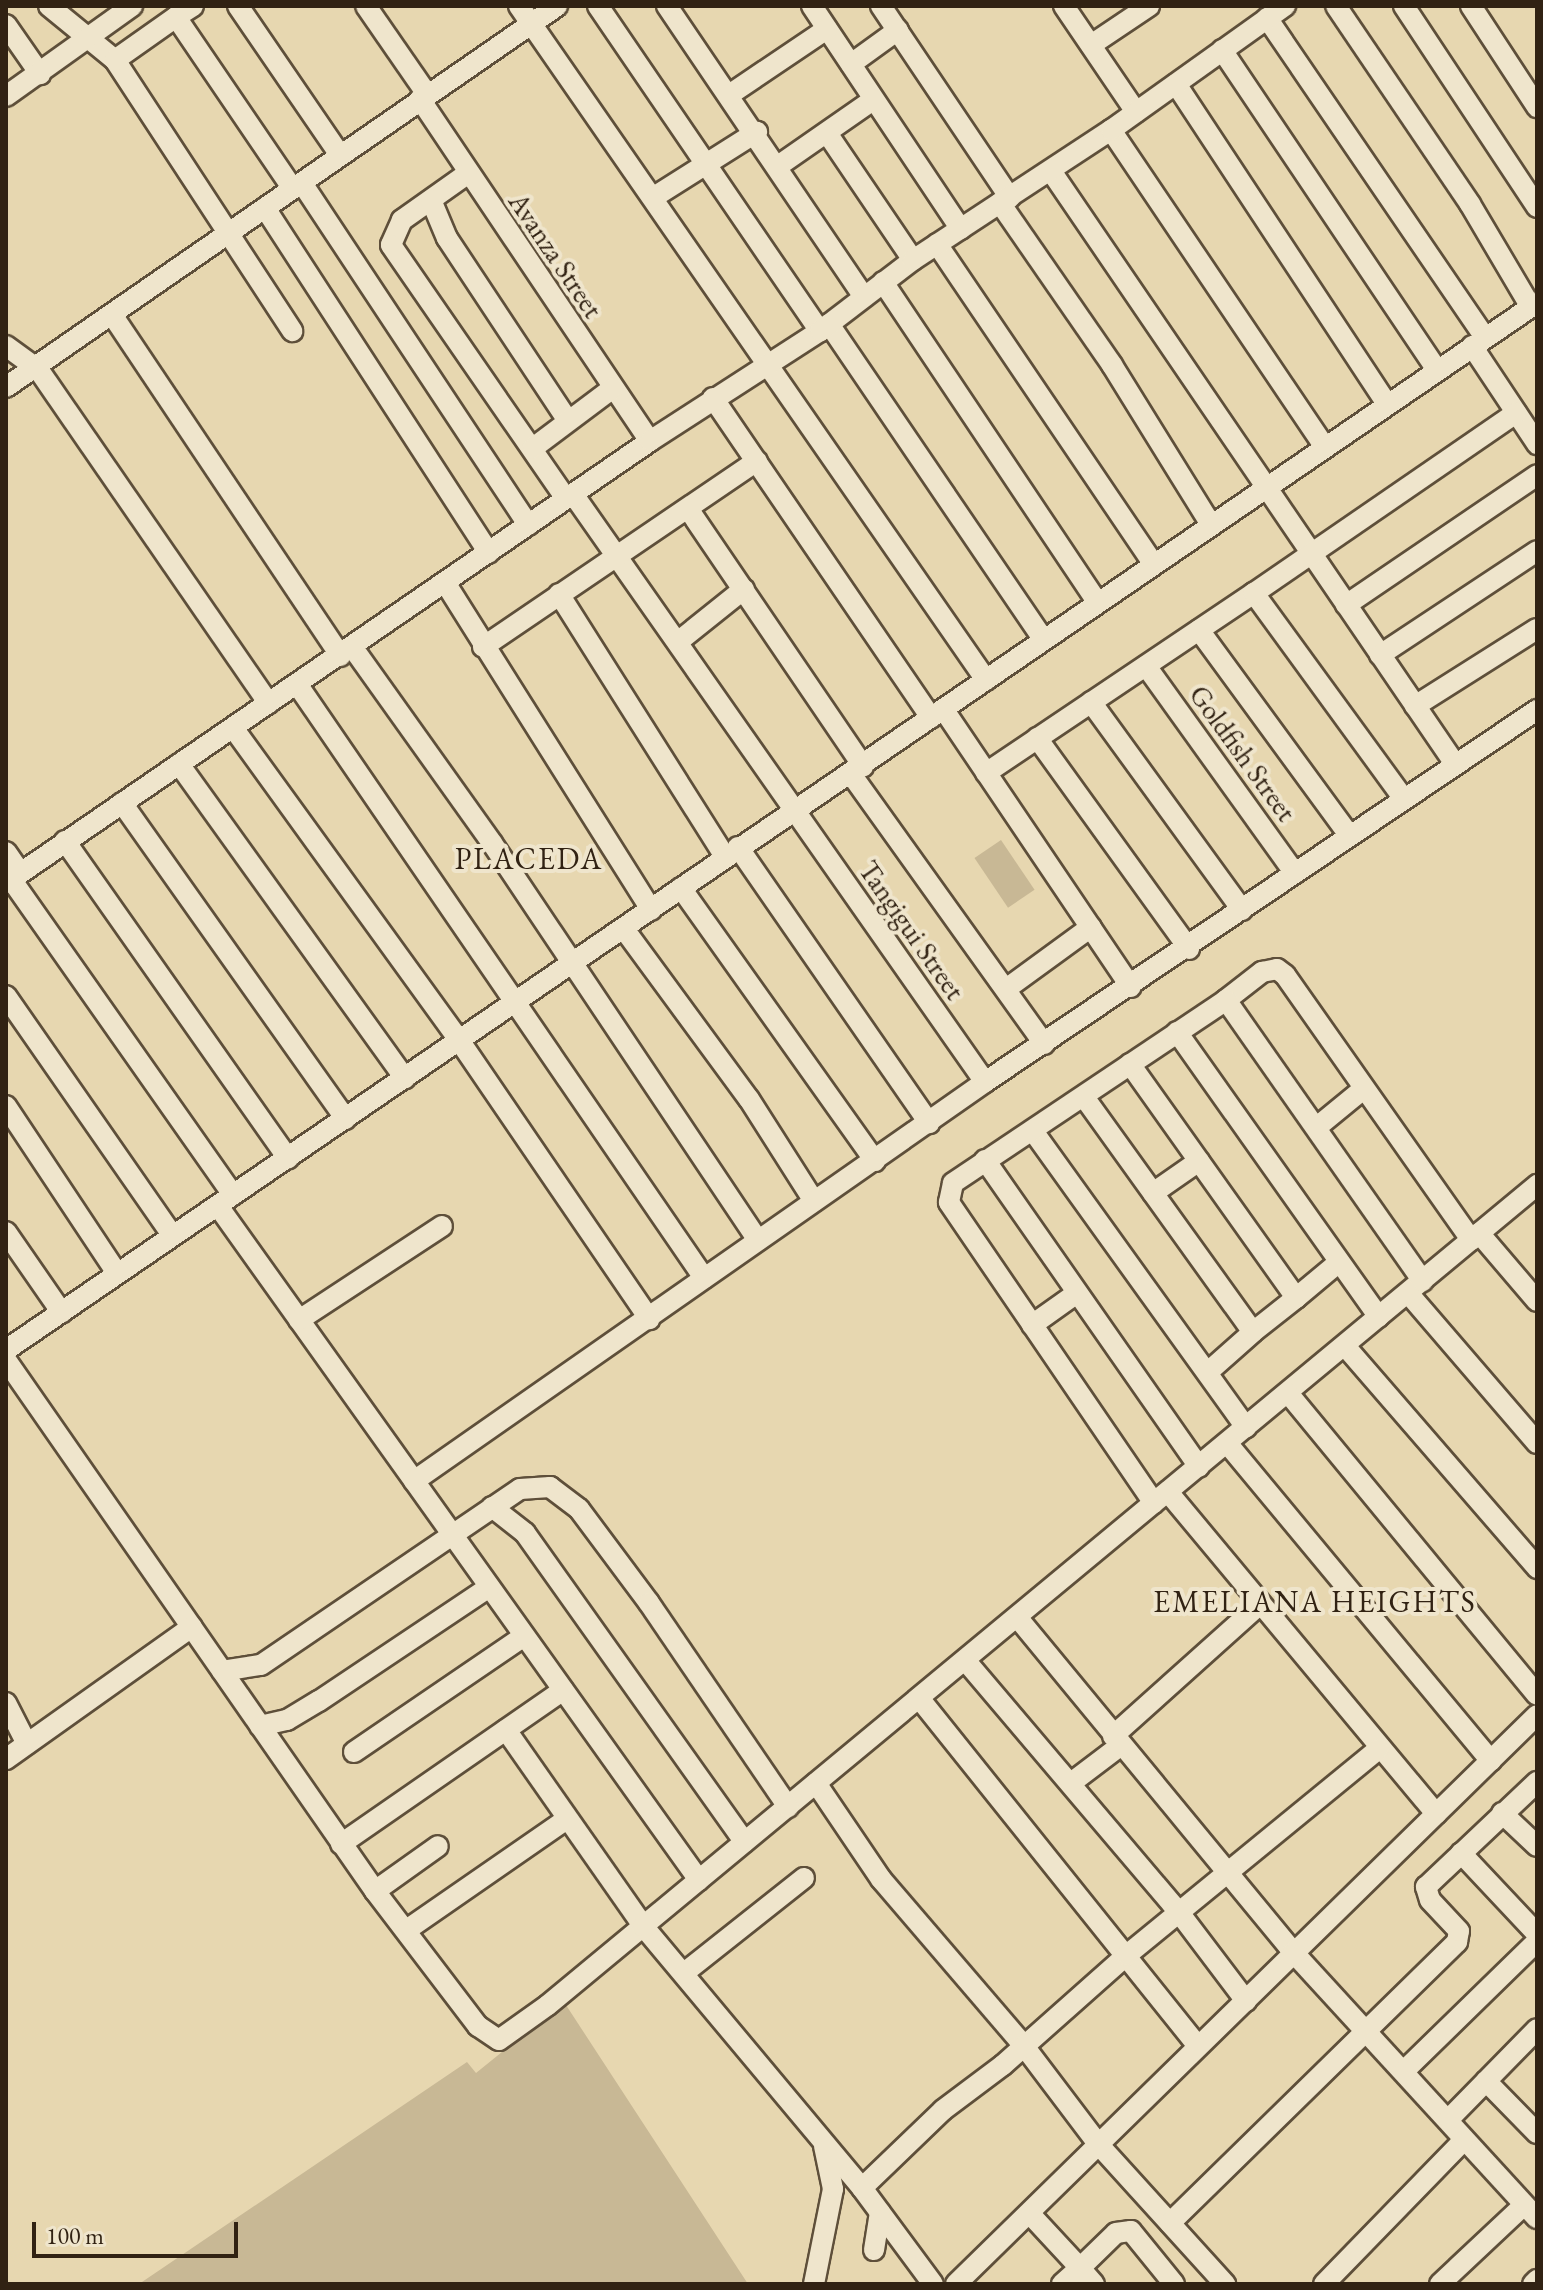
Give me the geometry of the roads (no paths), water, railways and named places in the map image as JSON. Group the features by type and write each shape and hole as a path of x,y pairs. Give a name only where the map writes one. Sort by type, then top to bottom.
{"street":[{"path":"49,6 92,37 115,60 233,234 292,331"},
{"path":"238,6 340,155"},
{"name":"Avanza Street","path":"366,6 424,97 467,174 650,441"},
{"path":"6,387 38,369 233,234 265,208 424,97 526,14 557,6"},
{"path":"598,6 1042,638"},
{"path":"667,6 757,132 864,297"},
{"path":"812,6 961,229"},
{"path":"881,6 1210,523"},
{"path":"1064,6 1136,112"},
{"path":"1091,45 1149,6"},
{"path":"12,878 347,652 713,398 824,327 913,260 1051,171 1285,6"},
{"path":"6,1350 512,1002 624,929 793,810 857,770 1096,600 1534,305 1470,204 1336,6"},
{"path":"1404,6 1537,207"},
{"path":"1471,6 1537,107"},
{"path":"6,96 92,37 128,7"},
{"path":"115,60 185,12 297,186 528,525"},
{"path":"526,14 986,680"},
{"path":"1267,18 1479,342 1516,413 1537,444"},
{"path":"6,25 40,74"},
{"path":"729,95 827,29"},
{"path":"851,64 898,30"},
{"path":"1222,50 1437,370"},
{"path":"1176,84 1387,404"},
{"path":"778,166 873,100"},
{"path":"1111,130 1324,446"},
{"path":"654,197 757,132"},
{"path":"827,133 913,260"},
{"path":"1051,171 1455,764"},
{"name":"Tangigui Street","path":"467,174 394,229 391,245 533,448 618,556 679,641 793,810 985,1082"},
{"path":"431,200 447,238 568,421"},
{"path":"265,208 489,553"},
{"path":"937,244 1153,563"},
{"path":"883,282 1096,600"},
{"path":"113,316 347,652 573,963 758,1240"},
{"path":"6,346 38,369 268,703"},
{"path":"533,448 613,388"},
{"path":"713,398 937,714 986,773 1131,987"},
{"path":"986,773 1516,413"},
{"path":"483,647 757,461"},
{"path":"1346,605 1537,475"},
{"path":"689,510 744,589 857,770 1044,1044"},
{"path":"1380,655 1537,551"},
{"path":"446,584 651,910"},
{"path":"679,641 744,589"},
{"path":"1254,593 1404,799"},
{"path":"559,594 732,852 929,1123"},
{"path":"1415,706 1537,629"},
{"path":"1199,630 1350,836"},
{"name":"Goldfish Street","path":"1146,666 1295,873"},
{"path":"297,684 704,1278"},
{"path":"1091,702 1242,910"},
{"path":"414,1481 985,1082 1189,949 1295,873 1537,710"},
{"path":"234,729 459,1040 649,1319"},
{"path":"1037,738 1189,949"},
{"path":"179,764 405,1078"},
{"path":"122,803 346,1119"},
{"path":"65,841 288,1158"},
{"path":"6,852 12,878 225,1200 299,1320 699,1880"},
{"path":"681,888 875,1161"},
{"path":"1006,989 1091,927"},
{"path":"624,929 749,1099 814,1201"},
{"path":"1436,1814 1259,1605 1161,1498 1032,1325 949,1202 953,1183 985,1160 1084,1097 1262,972 1277,969 1362,1090 1475,1237 1537,1301"},
{"path":"6,996 173,1236"},
{"path":"1226,1000 1317,1127 1415,1287 1537,1443"},
{"path":"1177,1032 1379,1317"},
{"path":"1130,1064 1296,1298"},
{"path":"1317,1127 1362,1090"},
{"path":"1084,1097 1253,1332"},
{"path":"6,1106 117,1273"},
{"path":"1033,1131 1246,1427"},
{"path":"985,1160 1199,1467"},
{"path":"1153,1193 1199,1161"},
{"path":"6,1360 375,1891 408,1929 478,2026 499,2040 643,1926 1535,1190"},
{"path":"299,1320 442,1226"},
{"path":"6,1232 62,1313"},
{"path":"1208,1372 1339,1262"},
{"path":"1032,1325 1077,1293"},
{"path":"1345,1346 1537,1568"},
{"path":"1288,1393 1537,1695"},
{"path":"1227,1443 1491,1761"},
{"path":"222,1671 261,1665 492,1507 534,1486 566,1496 649,1603 788,1807"},
{"path":"492,1507 525,1533 745,1842"},
{"path":"260,1726 287,1720 319,1701 489,1587"},
{"path":"1071,1783 1259,1605"},
{"path":"1017,1617 1293,1952 1530,2211 1440,2284"},
{"path":"6,1759 192,1627"},
{"path":"354,1752 524,1636"},
{"path":"965,1660 1181,1915 1246,2001"},
{"path":"341,1844 563,1690"},
{"path":"919,1698 1198,2046"},
{"path":"6,1703 27,1744"},
{"path":"956,2284 1537,1715"},
{"path":"506,1730 643,1926 862,2188 933,2284"},
{"path":"862,2188 943,2110 1379,1749"},
{"path":"1170,2223 1457,1942 1459,1931 1430,1900 1426,1887 1537,1782"},
{"path":"816,1783 881,1879 1024,2046 1099,2145 1225,2284"},
{"path":"1502,1813 1537,1846"},
{"path":"408,1929 567,1819"},
{"path":"375,1891 438,1846"},
{"path":"1461,1853 1537,1934"},
{"path":"684,1973 804,1878"},
{"path":"1404,2071 1537,1941"},
{"path":"1448,2120 1537,2029"},
{"path":"1486,2081 1537,2133"},
{"path":"1324,2284 1463,2141"},
{"path":"814,2284 833,2189 824,2146"},
{"path":"874,2250 880,2212"},
{"path":"1030,2214 1094,2284"},
{"path":"1062,2284 1126,2230 1174,2284"},
{"path":"1533,2284 1537,2280"}],"district":[{"name":"PLACEDA","path":"529,859"},
{"name":"EMELIANA HEIGHTS","path":"1315,1602"}]}
